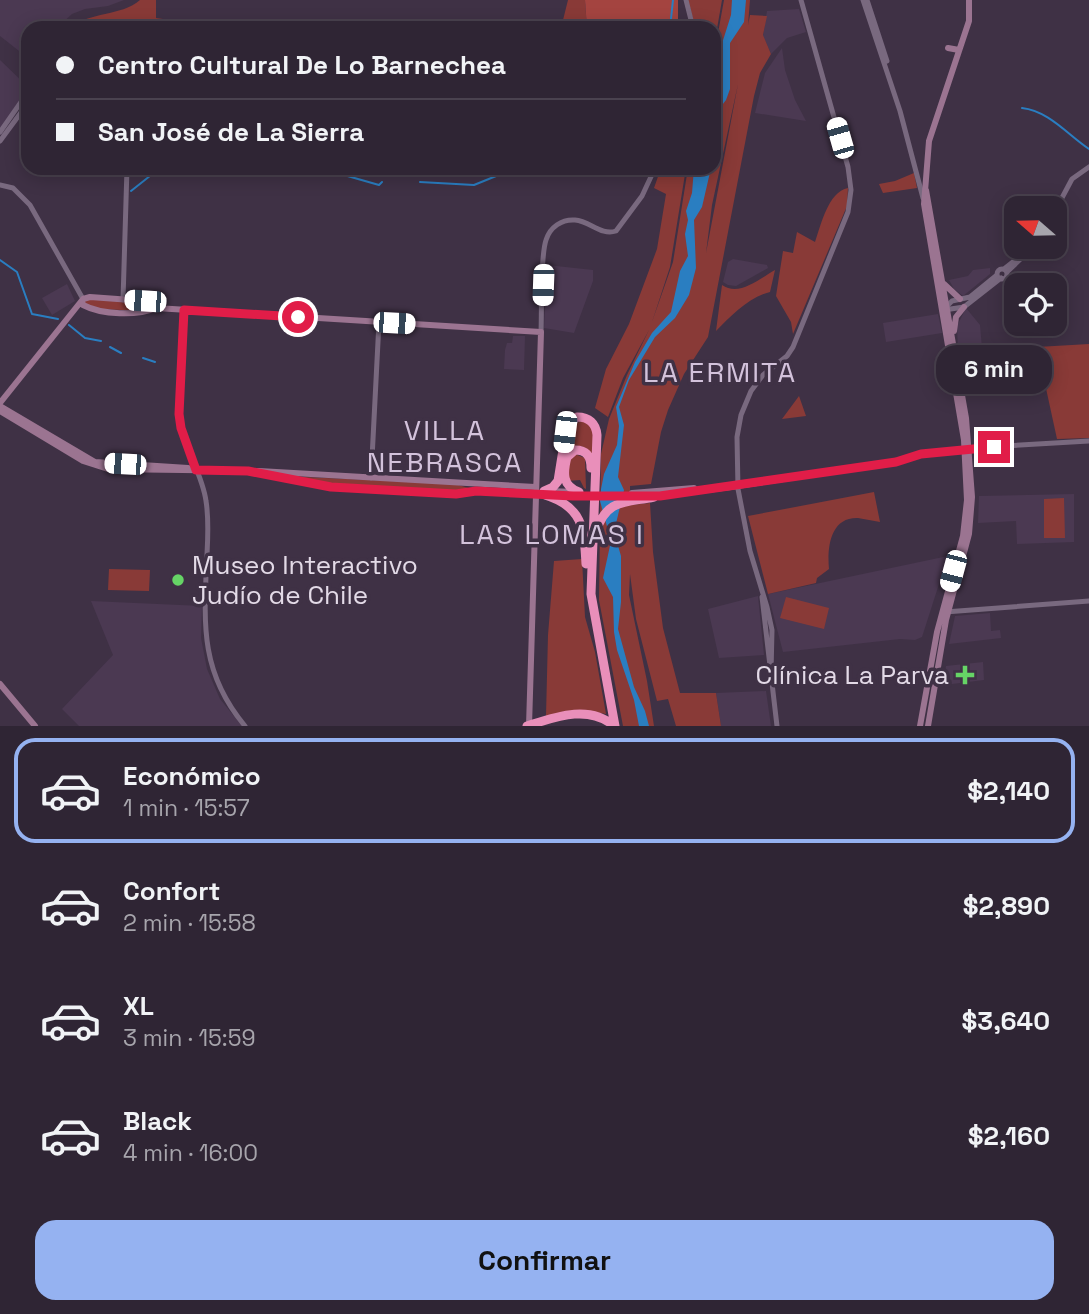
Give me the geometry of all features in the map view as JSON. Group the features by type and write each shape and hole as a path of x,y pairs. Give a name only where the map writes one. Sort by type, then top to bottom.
{"highway":[{"path":"540,490 551,488 558,481 567,425 581,417 591,421 597,431 588,608 613,726"},
{"path":"579,492 568,487 565,479 566,459 573,451 582,450 589,456 591,463 592,494"},
{"path":"540,490 568,506 579,519 585,537 588,569"},
{"path":"588,569 597,529 604,514 618,503 635,497 654,497"},
{"path":"527,724 587,713 602,717 613,726"}],"main road":[{"path":"920,726 934,648 945,612 966,516 967,449 953,340 924,204 929,141 970,17 969,0"},
{"path":"948,48 959,50"},
{"path":"925,185 944,284 967,449"},
{"path":"944,284 964,302 956,318 953,340"},
{"path":"156,308 148,302 124,297 83,302 0,404 95,462 178,466 196,470"},
{"path":"83,302 107,311 148,312 156,308 541,332 540,490 534,498 527,724"},
{"path":"148,302 148,312"},
{"path":"0,411 95,466 164,471 248,471 592,494"},
{"path":"654,497 967,449"},
{"path":"248,471 331,487 534,498"},
{"path":"456,494 540,490 635,497"},
{"path":"928,726 945,612"},
{"path":"934,648 939,656"},
{"path":"0,684 35,726"}],"street":[{"path":"686,0 691,21"},
{"path":"777,726 766,616 737,484 737,437 742,411 758,381 792,350 846,216 851,196 850,173 801,0"},
{"path":"865,0 890,68 890,78 924,204"},
{"path":"0,132 21,102"},
{"path":"900,111 925,185"},
{"path":"0,141 21,112"},
{"path":"1063,196 1072,179 1089,167"},
{"path":"124,297 127,175"},
{"path":"608,233 617,230 634,209 652,175"},
{"path":"0,186 13,188 28,201 79,289 83,302"},
{"path":"541,332 545,246 550,232 562,222 575,220 608,233 612,239"},
{"path":"946,309 964,302 999,277 998,270 1005,271 1019,259"},
{"path":"184,310 179,414 181,428 204,490 208,511 204,622 206,646 219,686 245,726"},
{"path":"371,478 379,322"},
{"path":"967,449 1089,441"},
{"path":"945,612 1089,601"}],"shaded area":[{"path":"0,0 124,0 108,6 85,9 72,14 64,21 21,21 21,52 0,36"},
{"path":"140,0 156,0 156,18 163,21 83,21 123,9"},
{"path":"568,0 585,0 586,21 563,21"},
{"path":"585,0 678,0 678,21 586,21"},
{"path":"688,0 722,0 718,21 693,21"},
{"path":"724,0 750,0 748,25 750,15 767,16 763,35 771,54 760,73 754,96 708,337 684,374 668,410 651,484 630,486 630,505 650,503 663,628 680,693 716,693 721,726 676,726 668,699 657,701 636,619 630,574 629,595 654,726 623,726 599,600 601,454 609,419 649,330 623,378 608,417 595,408 606,369 629,324 657,249 666,194 654,188 659,175 685,175 670,267 652,322 673,262 687,175 718,175 706,253 738,84 721,163 720,21"},
{"path":"799,9 806,32 787,38 771,54 763,36 767,11"},
{"path":"782,48 785,70 795,100 806,121 755,113 765,73"},
{"path":"0,60 21,80 21,98 0,130"},
{"path":"914,173 917,188 883,193 879,184"},
{"path":"848,188 847,206 793,334 791,322 776,296 783,251 793,253 797,232 815,242 830,202"},
{"path":"733,259 767,265 768,268 736,286 728,285 723,282 728,262"},
{"path":"547,265 593,270 593,281 574,333 544,328"},
{"path":"990,268 990,274 963,296 954,289 949,280 968,276 973,270"},
{"path":"775,270 770,292 762,294 734,313 716,331 722,285 742,288"},
{"path":"67,284 75,301 52,315 42,298"},
{"path":"84,299 145,303 148,307 145,311 99,309 85,304"},
{"path":"966,308 980,325 982,348 958,351 957,326"},
{"path":"938,314 942,333 886,342 883,323"},
{"path":"513,336 525,336 524,370 504,369 505,350 507,343 512,343"},
{"path":"1089,344 1089,438 1057,439 1037,347"},
{"path":"799,396 806,416 782,419"},
{"path":"580,421 589,423 594,432 592,455 580,446 566,450 571,428"},
{"path":"575,454 585,458 586,489 580,480 567,481 570,459"},
{"path":"282,476 455,484 472,489 376,489"},
{"path":"874,492 880,522 858,518 841,523 832,535 829,569 817,578 816,583 768,594 748,516"},
{"path":"1074,494 1074,542 1017,544 1016,521 978,523 979,496"},
{"path":"1064,498 1065,538 1044,538 1044,499"},
{"path":"948,556 922,637 915,640 900,639 783,652 768,594"},
{"path":"582,559 585,617 595,652 606,714 584,710 546,716 548,635 554,561"},
{"path":"109,569 150,570 149,591 108,590"},
{"path":"758,596 764,655 719,658 708,609"},
{"path":"786,597 829,608 824,629 780,618"},
{"path":"91,601 202,606 201,638 207,669 220,699 242,726 79,726 62,709 113,655"},
{"path":"990,613 991,631 1000,630 1001,638 949,644 955,616"},
{"name":"Clínica La Parva","path":"983,662 984,680 944,685 946,666"},
{"path":"766,691 771,726 721,726 716,693"}],"water":[{"path":"732,0 746,0 744,22 730,43 730,89 721,106 721,47 731,15"},
{"path":"693,175 709,175 702,207 694,220 696,268 689,295 675,318 655,337 629,380 619,407 624,425 618,477 624,490 614,532 621,556 618,629 634,687 649,726 639,726 634,700 617,650 613,597 603,578 611,541 600,501 601,489 604,474 617,445 619,426 616,407 635,362 652,333 671,312 680,271 688,256 686,211 692,193"}],"waterway":[{"path":"671,21 673,0"},
{"path":"1022,108 1050,119 1089,149"},
{"path":"131,191 151,175"},
{"path":"344,175 379,185 382,182"},
{"path":"420,182 474,185 499,175"},
{"path":"0,260 17,272 32,314 58,319"},
{"path":"69,325 85,338 101,341"},
{"path":"110,347 121,353"},
{"path":"143,358 155,362"}],"place":[{"name":"Museo Interactivo Judío de Chile","path":"178,580"},
{"name":"Clínica La Parva","path":"965,675"}],"district":[{"name":"LA ERMITA","path":"720,372"},
{"name":"VILLA NEBRASCA","path":"445,446"},
{"name":"LAS LOMAS I","path":"552,534"}],"route":[{"path":"298,317 184,310 179,414 181,428 196,470 248,471 335,487 456,494 476,491 654,497 896,462 921,454 994,447"}]}
